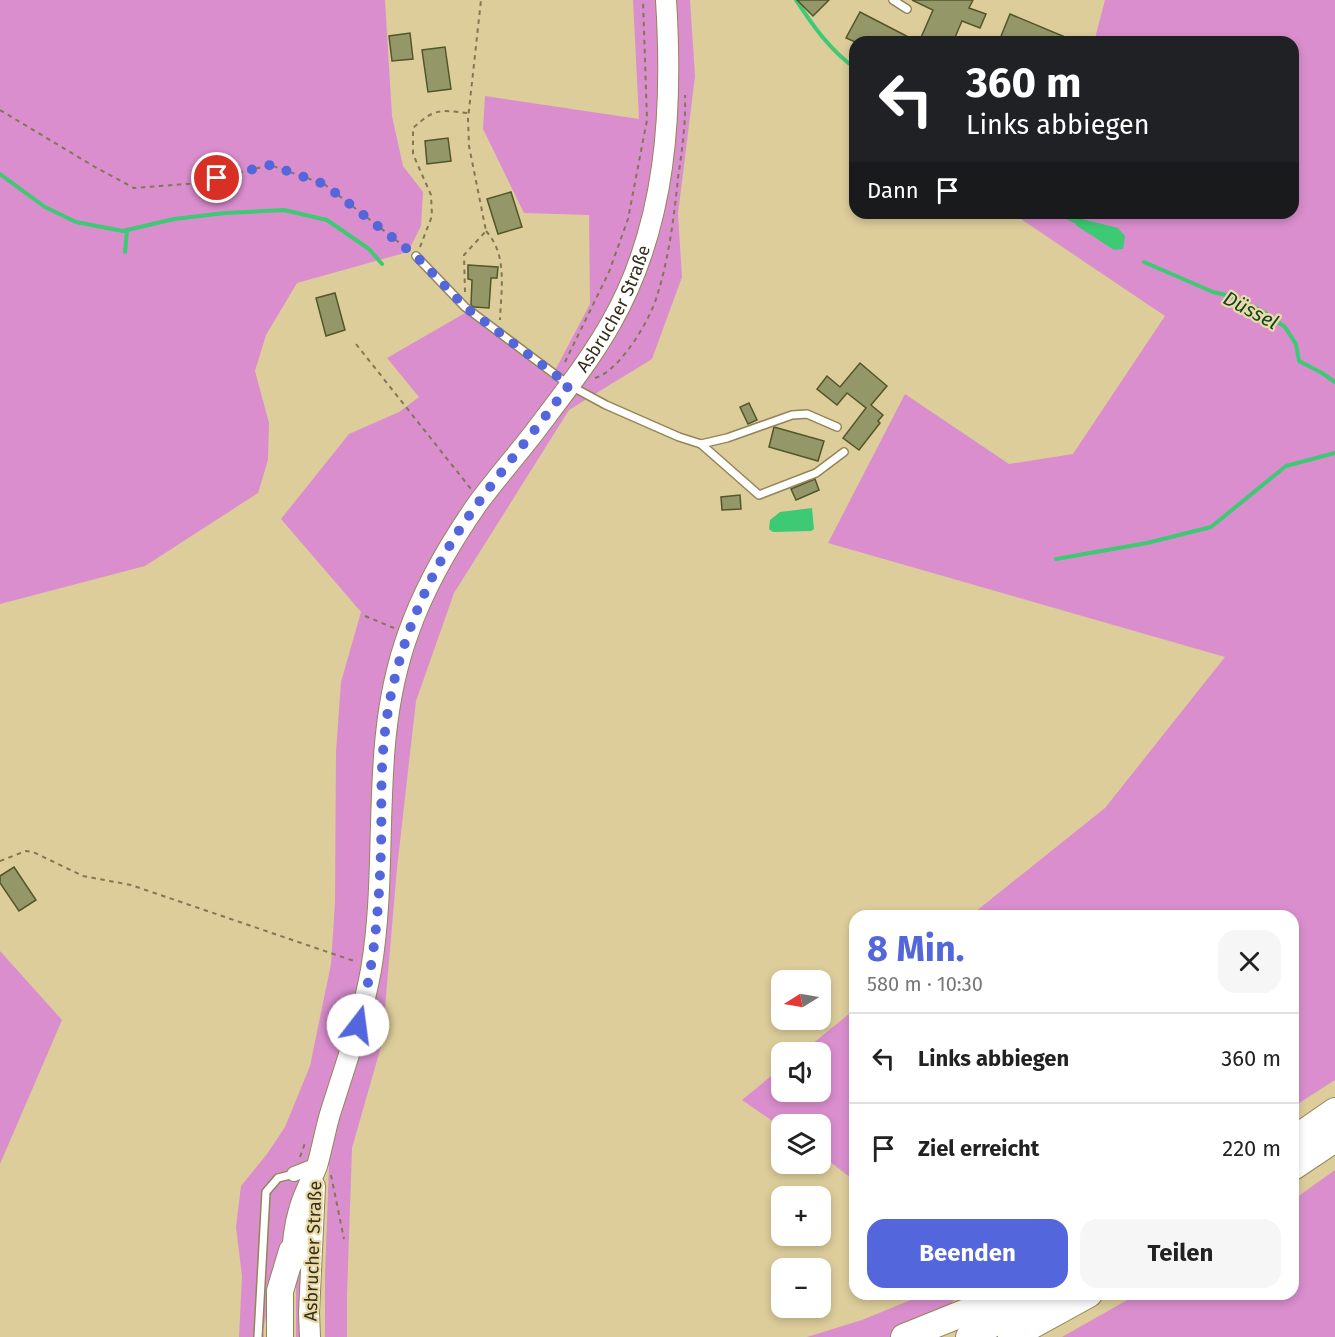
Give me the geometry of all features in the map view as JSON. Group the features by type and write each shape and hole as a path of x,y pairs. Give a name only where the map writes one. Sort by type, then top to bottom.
{"highway":[{"path":"1299,1136 1335,1111"},
{"path":"1299,1163 1335,1138"},
{"path":"280,1337 280,1291 292,1251"},
{"path":"904,1337 996,1300"},
{"path":"969,1337 1035,1300"},
{"path":"1021,1334 1079,1300"}],"main road":[{"name":"Asbrucher Straße","path":"310,1337 310,1268 329,1117 364,1002 371,967 381,849 380,797 384,739 393,687 408,634 431,582 461,528 563,381 593,353 613,320 648,237 665,150 668,120 666,0"},
{"name":"Asbrucher Straße","path":"291,1337 292,1251 298,1210 324,1170"}],"street":[{"path":"294,1174 324,1170"}],"lane":[{"path":"893,0 907,9"},
{"path":"416,256 465,307 563,381 606,405 679,437 701,444 722,460 759,495 816,473 844,452"},
{"path":"701,444 727,438 792,416 807,414 837,427"},
{"path":"258,1337 260,1267 266,1192 278,1178 294,1174"}],"path":[{"path":"481,0 468,113 469,146 486,231 495,240 502,266 500,333"},
{"path":"563,381 609,272 628,219 647,120 643,0"},
{"path":"0,110 134,188 199,183 270,165 324,184 416,256 432,216 431,195 413,154 413,128 431,112 468,113"},
{"path":"465,307 464,255 486,231"},
{"path":"356,344 481,499"},
{"path":"365,616 408,634"},
{"path":"0,861 26,851 33,852 83,876 131,885 371,967"},
{"path":"324,1170 344,1239"}],"shaded area":[{"path":"0,0 385,0 392,116 403,166 423,192 421,226 408,252 297,283 266,335 255,371 269,423 268,460 258,493 145,566 0,604"},
{"path":"633,0 690,0 695,76 678,214 682,277 652,359 569,410 454,593 416,701 397,868 382,1043 352,1148 347,1337 325,1337 329,1165 294,1191 263,1330 264,1337 239,1337 242,1276 236,1227 241,1186 285,1127 310,1066 331,964 335,902 336,752 341,682 361,612 281,519 349,434 399,412 419,397 387,358 465,313 551,378 590,304 589,215 524,213 483,129 485,96 639,119"},
{"path":"1105,0 1335,0 1335,1080 1299,1103 1299,910 978,910 1105,808 1225,657 828,543 905,394 1009,464 1073,454 1165,316 1021,219 1299,219 1299,36 1096,36"},
{"path":"1082,219 1118,228 1125,236 1123,249 1114,250 1077,226 1074,221"},
{"path":"812,508 814,529 811,531 773,532 769,529 770,520 780,512"},
{"path":"0,951 62,1020 0,1164"},
{"path":"849,1014 849,1176 831,1163 831,1114 771,1114 771,1120 742,1100 771,1076 771,1102 831,1102 831,1042 814,1042"},
{"path":"1335,1170 1335,1337 1062,1337 1127,1300 1299,1300 1299,1196"},
{"path":"302,1212 306,1337 296,1337 296,1271"},
{"path":"911,1300 954,1300 925,1337 807,1337 862,1320"}],"building":[{"path":"797,0 829,0 813,16"},
{"path":"912,0 973,0 969,8 986,14 980,28 962,21 956,36 922,36 933,10"},
{"path":"860,12 906,36 849,36 849,39 846,38"},
{"path":"1010,14 1063,36 1001,36"},
{"path":"410,33 413,59 392,61 389,36"},
{"path":"445,47 451,89 428,92 422,50"},
{"path":"448,138 451,161 427,164 425,141"},
{"path":"511,192 522,227 498,234 487,199"},
{"path":"468,265 498,267 497,278 491,278 489,308 471,305 472,280 468,279"},
{"path":"335,293 345,330 326,336 316,298"},
{"path":"860,363 887,386 871,405 883,415 878,421 880,423 859,450 843,438 866,408 847,393 837,405 817,389 827,376 840,387"},
{"path":"749,403 757,420 748,424 740,407"},
{"path":"774,427 824,441 818,461 769,447"},
{"path":"815,479 819,490 796,500 791,489"},
{"path":"740,495 741,509 722,510 721,497"},
{"path":"14,867 36,900 19,911 0,883 0,876"}],"waterway":[{"name":"Düssel","path":"796,0 822,37 849,63"},
{"path":"0,174 45,207 76,222 123,231 174,219 225,213 284,210 327,220 369,249 382,264"},
{"name":"Düssel","path":"1071,219 1079,223"},
{"path":"125,252 127,230"},
{"name":"Düssel","path":"1144,262 1213,292 1231,296 1262,311 1285,327 1296,344 1299,361 1335,382"},
{"path":"1056,559 1147,543 1211,527 1286,466 1335,453"}],"route":[{"path":"217,178 270,165 324,184 416,256 465,307 569,385 461,528 431,582 408,634 393,687 384,739 380,797 381,849 378,901 371,967 358,1025"}]}
